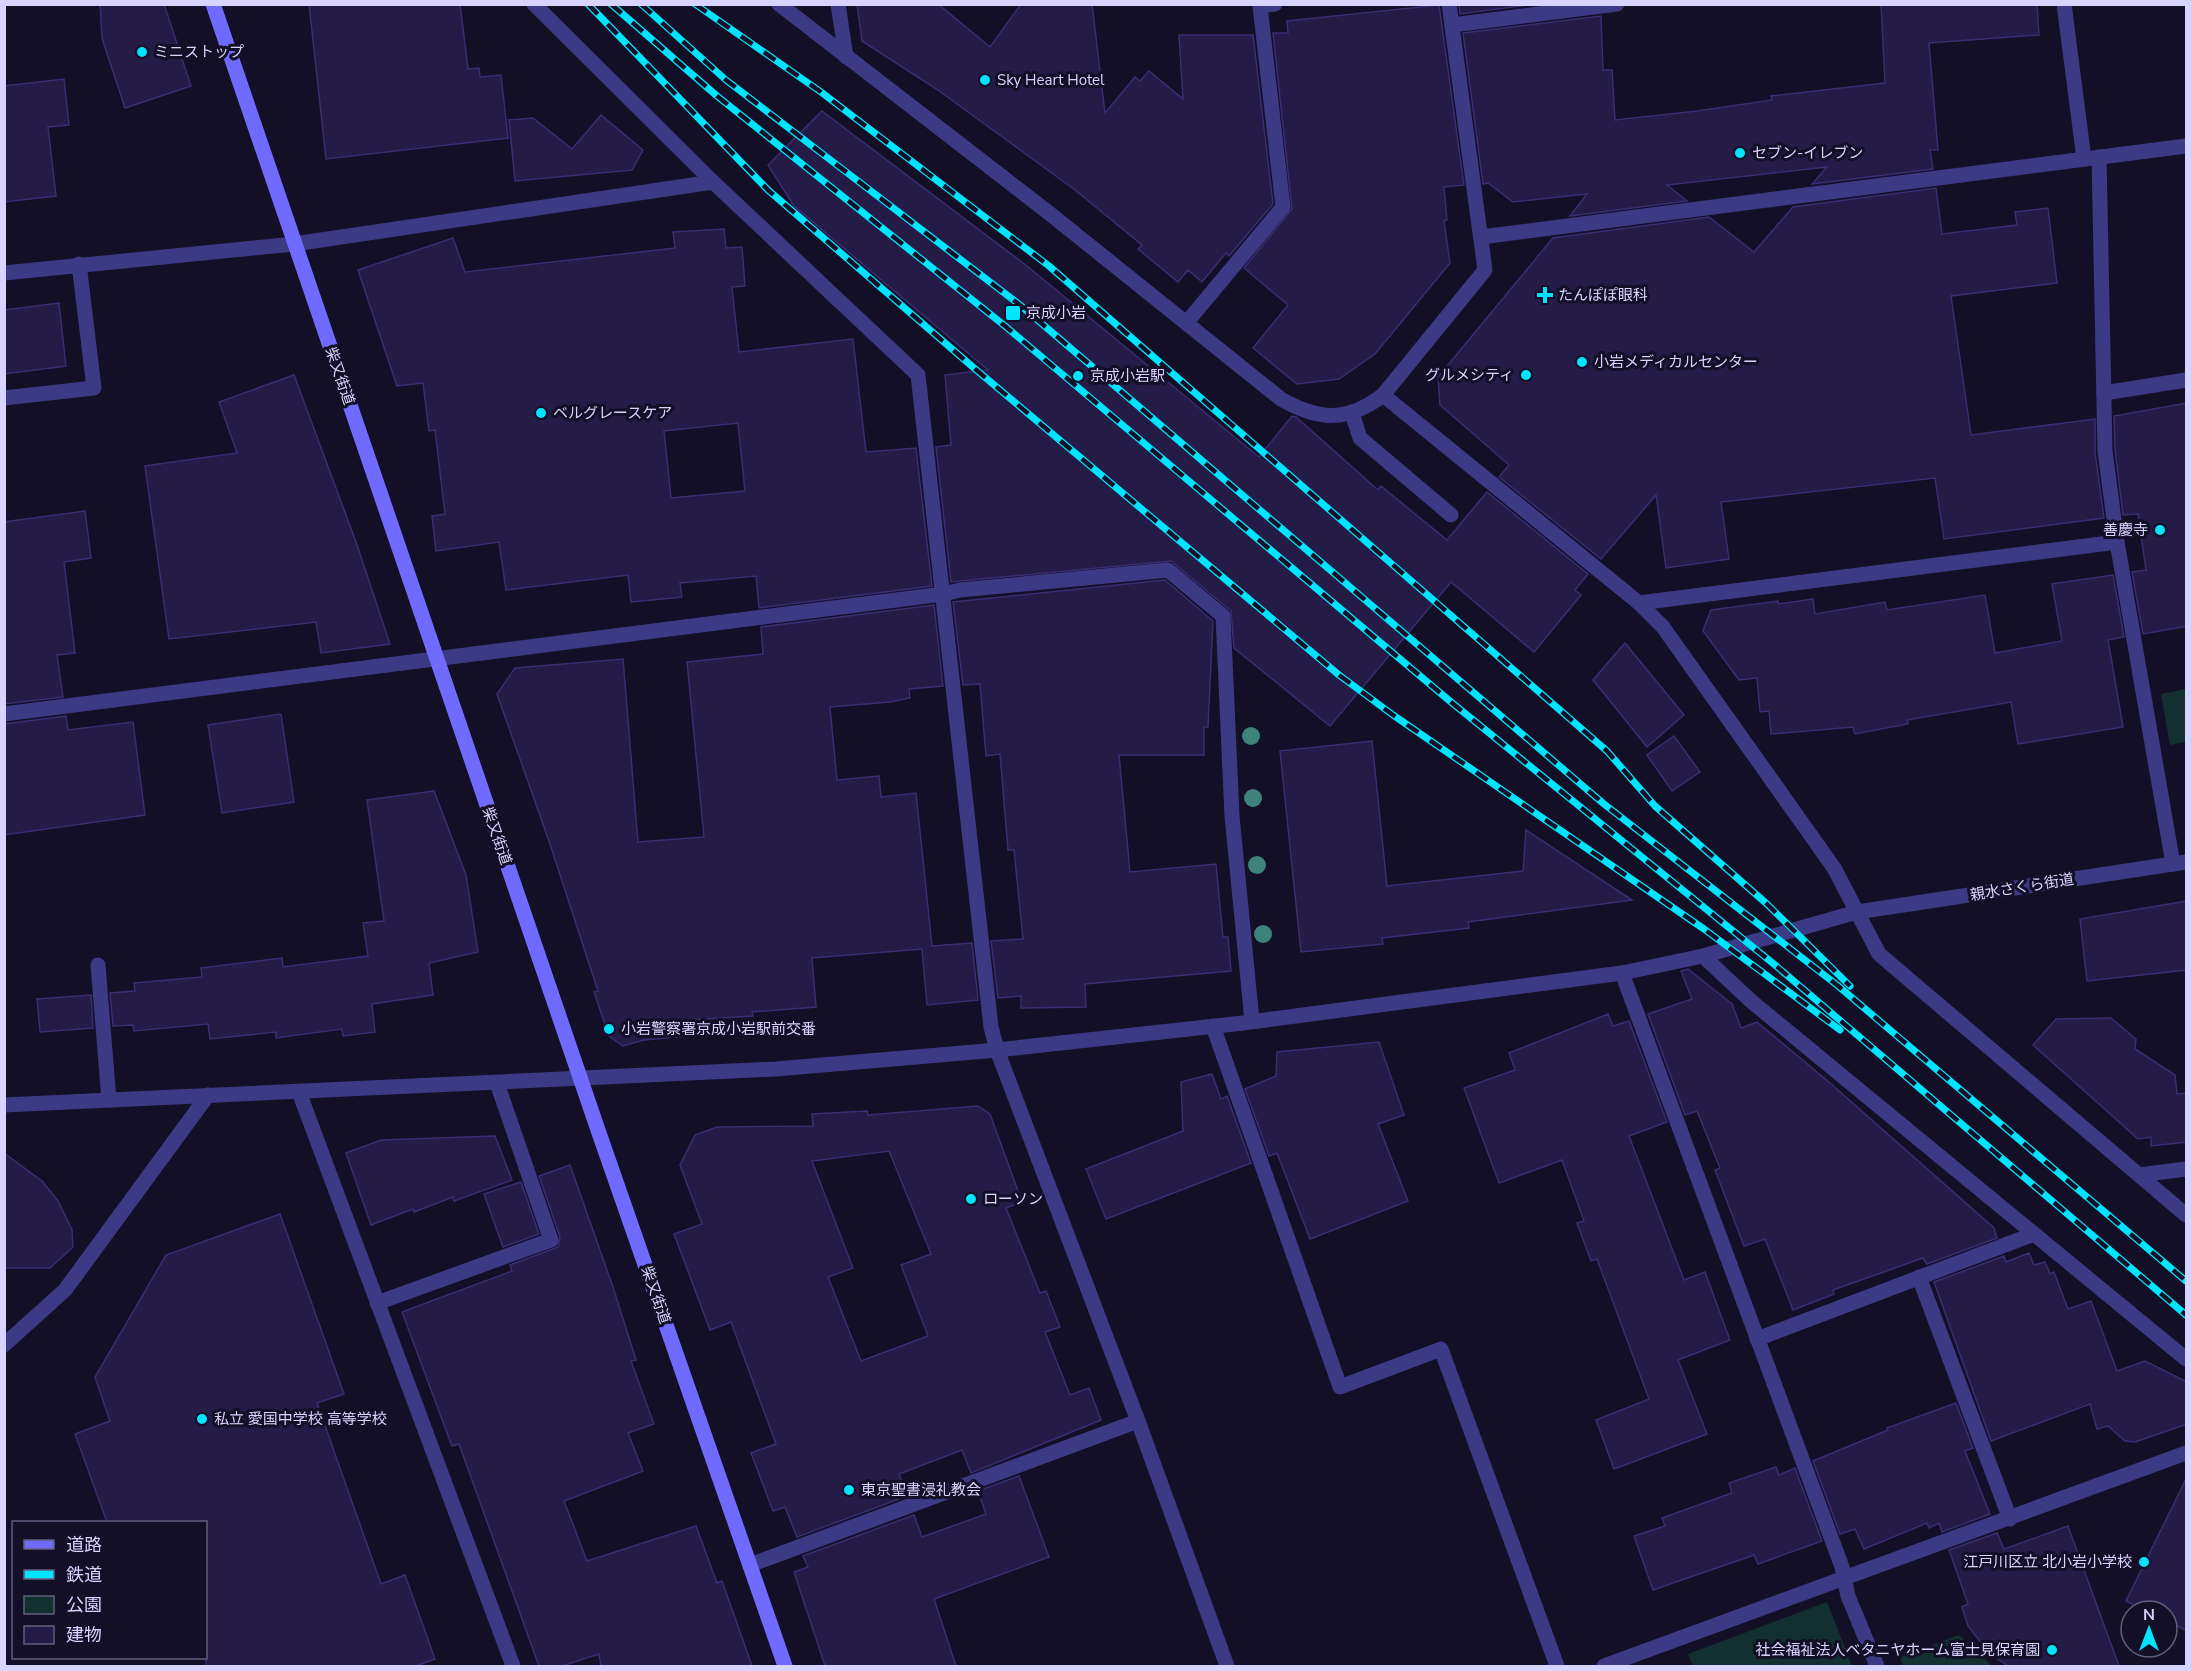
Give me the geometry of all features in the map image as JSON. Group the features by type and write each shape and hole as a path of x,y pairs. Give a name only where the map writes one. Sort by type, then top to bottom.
{"main road":[{"name":"柴又街道","path":"213,4 580,1078 785,1666"}],"street":[{"path":"534,4 713,182 918,375 991,1027 997,1050 1138,1421 1227,1666"},
{"path":"779,4 1187,322 1281,399 1300,410 1334,417 1367,408 1383,395 1485,270 1449,4"},
{"path":"838,4 846,57"},
{"path":"1452,25 1617,4"},
{"path":"2064,4 2091,158 2105,451 2117,542 2180,863"},
{"path":"1187,322 1282,207 1260,6"},
{"path":"1481,237 2187,146"},
{"path":"4,273 294,244 713,182"},
{"path":"4,398 94,388 79,264"},
{"path":"2104,393 2187,380"},
{"path":"1383,395 1639,603 1663,627 1834,868 1879,954 2187,1215"},
{"path":"1352,413 1360,438 1451,515"},
{"path":"1639,603 2117,542"},
{"path":"4,714 437,660 960,590 1168,570 1223,616 1232,816 1252,1021"},
{"name":"親水さくら街道","path":"4,1105 776,1069 997,1050 1213,1026 1622,973 1703,956 1857,912 2180,863"},
{"path":"1703,956 1750,1001 2187,1359"},
{"path":"99,965 109,1100"},
{"path":"1622,973 1877,1666"},
{"path":"1213,1026 1340,1387 1441,1349 1557,1666"},
{"path":"378,1303 551,1240 497,1083"},
{"path":"299,1092 513,1666"},
{"path":"4,1346 65,1290 208,1095"},
{"path":"2139,1175 2187,1169"},
{"path":"1757,1339 2034,1234"},
{"path":"1919,1277 2010,1519"},
{"path":"750,1565 1138,1421"},
{"path":"1604,1666 1845,1580 2187,1453"}],"green space":[{"path":"2186,689 2186,742 2170,745 2161,694"},
{"path":"1827,1602 1852,1666 1693,1666 1688,1654"},
{"path":"1959,1635 1992,1666 1903,1666 1900,1657"}],"building":[{"path":"100,4 164,4 191,86 125,108 102,38"},
{"path":"309,4 460,4 468,69 479,68 480,77 501,75 508,138 326,159"},
{"path":"857,4 938,4 990,47 1021,4 1092,4 1105,113 1135,77 1140,81 1149,71 1183,99 1179,35 1253,35 1273,204 1229,256 1226,253 1202,282 1188,270 1178,282 1138,249 1142,245 1075,190 938,90 862,41"},
{"path":"1459,4 1536,4 1460,14"},
{"path":"1881,4 2037,4 2039,35 1929,43 1938,150 1930,150 1933,169 1812,184 1827,167 1667,185 1687,201 1570,216 1587,194 1513,202 1488,183 1483,184 1463,33 1601,16 1603,70 1612,70 1615,120 1772,100 1771,96 1885,83"},
{"path":"1439,5 1464,185 1444,187 1447,220 1444,221 1450,263 1375,354 1339,379 1297,384 1253,348 1288,305 1244,268 1292,209 1273,33 1288,33 1287,21"},
{"path":"64,79 69,125 48,127 56,196 4,202 4,86"},
{"name":"京成小岩駅","path":"822,111 1027,266 1259,457 1292,416 1296,417 1378,490 1381,486 1447,540 1487,492 1588,574 1575,590 1581,595 1534,652 1451,582 1330,726 1234,648 1231,611 1171,561 951,582 936,447 951,445 945,375 988,370 794,206 768,165"},
{"path":"601,115 643,150 632,170 515,181 509,120 533,118 572,149"},
{"path":"1936,188 1942,234 2017,225 2015,212 2048,208 2057,283 1951,296 1971,435 2095,419 2095,452 2104,518 1944,539 1935,478 1721,502 1729,559 1666,568 1656,495 1601,559 1499,477 1509,465 1440,405 1438,377 1553,238 1709,217 1754,252 1793,207"},
{"path":"724,229 726,248 742,247 745,286 732,287 739,352 853,339 866,452 916,448 932,586 759,608 756,576 680,583 682,597 631,602 628,575 506,590 499,542 436,551 432,516 445,514 435,430 429,431 423,383 397,386 358,270 453,238 465,272 675,248 673,232","holes":["738,423 745,491 671,498 664,431"]},
{"path":"59,303 66,366 4,374 4,310"},
{"path":"294,375 356,542 390,644 321,653 316,622 169,639 145,466 237,453 219,402"},
{"path":"2187,403 2187,626 2143,634 2132,572 2146,570 2138,514 2123,515 2115,450 2114,416"},
{"path":"85,511 91,558 64,562 75,653 57,655 63,697 4,704 4,522"},
{"path":"2113,575 2124,637 2108,640 2123,727 2018,744 2011,702 1907,720 1908,724 1855,734 1853,727 1771,734 1769,711 1760,712 1757,678 1739,680 1703,631 1711,610 1778,601 1778,604 1813,599 1815,614 1885,602 1887,610 1985,595 1995,653 2062,641 2052,584"},
{"path":"1165,580 1213,621 1208,727 1204,727 1204,755 1119,755 1130,872 1216,864 1223,937 1228,937 1231,971 1085,984 1086,1007 1021,1008 1021,996 998,998 991,941 1023,939 1014,850 1008,850 1000,754 986,756 980,684 963,685 953,602"},
{"path":"934,605 943,686 909,689 910,698 890,702 830,707 837,780 879,776 881,797 916,793 932,946 972,943 978,1000 927,1005 922,949 812,958 816,1007 752,1012 753,1016 686,1020 687,1036 644,1040 623,1046 609,1036 594,992 598,991 550,844 497,694 515,668 623,659 638,842 704,837 687,662 763,654 761,627"},
{"path":"1625,643 1684,715 1647,747 1593,680"},
{"path":"281,714 294,802 222,813 208,725"},
{"path":"66,716 68,730 133,722 145,815 4,835 4,724"},
{"path":"1674,736 1700,772 1672,791 1647,755"},
{"path":"1372,741 1387,886 1523,871 1526,830 1632,900 1468,922 1469,928 1382,938 1383,944 1301,952 1280,751"},
{"path":"434,791 466,875 478,952 429,963 433,995 372,1004 375,1032 343,1036 342,1029 276,1038 276,1032 210,1039 208,1024 134,1031 133,1025 113,1026 110,993 135,991 134,983 202,977 201,968 282,958 283,967 368,956 363,923 384,921 367,800"},
{"path":"2187,901 2187,970 2087,981 2080,919"},
{"path":"1688,969 1732,1004 1741,1028 1757,1022 1830,1083 1994,1228 1997,1238 1927,1264 1923,1258 1833,1290 1834,1294 1793,1310 1765,1239 1744,1246 1715,1170 1720,1168 1697,1111 1685,1115 1648,1014 1692,999 1681,971"},
{"path":"91,995 93,1028 40,1032 37,999"},
{"path":"1608,1014 1613,1026 1629,1021 1667,1122 1629,1136 1684,1280 1705,1272 1730,1340 1678,1360 1707,1434 1614,1469 1596,1420 1649,1399 1597,1259 1591,1261 1577,1223 1584,1221 1562,1160 1499,1183 1464,1088 1515,1070 1509,1053"},
{"path":"2111,1018 2136,1039 2135,1049 2175,1075 2177,1094 2187,1093 2187,1142 2151,1146 2151,1137 2138,1139 2033,1045 2056,1019"},
{"path":"1379,1042 1404,1115 1378,1124 1408,1201 1310,1239 1277,1153 1269,1156 1245,1089 1276,1076 1277,1052"},
{"path":"1212,1074 1221,1099 1227,1096 1251,1163 1106,1219 1086,1169 1183,1131 1181,1082"},
{"path":"978,1106 990,1114 1022,1202 1006,1208 1040,1293 1046,1291 1060,1327 1045,1332 1070,1395 1089,1388 1101,1420 971,1473 962,1450 899,1474 907,1496 797,1537 785,1507 773,1511 751,1453 776,1444 731,1322 710,1330 674,1234 702,1224 680,1165 695,1135 717,1127 813,1126 812,1114 867,1111 868,1115","holes":["889,1151 931,1254 901,1265 928,1336 861,1361 828,1277 853,1268 812,1161"]},
{"path":"495,1136 512,1180 454,1201 453,1197 414,1212 413,1209 371,1225 346,1153 381,1140"},
{"path":"4,1153 42,1181 58,1201 72,1230 73,1247 50,1268 4,1268"},
{"path":"570,1165 614,1290 636,1360 631,1361 654,1424 628,1433 643,1471 564,1501 587,1561 696,1526 717,1583 722,1581 752,1666 601,1666 599,1654 562,1666 539,1666 459,1444 452,1446 402,1312 512,1271 510,1265 558,1247 560,1237 539,1176"},
{"path":"521,1182 539,1234 503,1247 484,1194"},
{"path":"280,1214 344,1394 317,1403 381,1584 405,1575 435,1659 416,1666 206,1666 207,1521 107,1521 75,1434 110,1421 95,1377 166,1255"},
{"path":"2029,1253 2034,1265 2045,1262 2050,1274 2054,1272 2068,1309 2091,1301 2117,1371 2145,1361 2187,1382 2187,1424 2135,1442 2125,1441 2108,1426 2097,1429 2090,1404 1991,1441 1934,1282 2004,1256 2006,1262"},
{"path":"1956,1403 1973,1448 1965,1451 1990,1514 1942,1532 1939,1523 1929,1528 1927,1523 1864,1549 1855,1529 1840,1534 1813,1461 1888,1430 1887,1428"},
{"path":"1776,1467 1779,1475 1795,1468 1822,1541 1758,1564 1754,1555 1653,1590 1634,1536 1665,1526 1662,1518 1732,1493 1729,1483"},
{"path":"1019,1476 1049,1557 934,1599 956,1666 825,1666 794,1572 808,1567 803,1556 914,1515 922,1537 986,1514 978,1491"},
{"path":"2187,1477 2187,1631 2179,1627 2179,1599 2127,1599"},
{"path":"2068,1526 2119,1666 2008,1666 1989,1653 1968,1626 1962,1607 1968,1604 1949,1550 1997,1533 2004,1549"}],"railway":[{"path":"588,4 768,190 974,368 1339,675 1393,715 1704,929 1840,1030"},
{"path":"611,4 717,96 1005,326 1451,702 1775,965 2186,1315"},
{"path":"641,4 726,80 1020,305 1604,804 1837,985 2186,1281"},
{"path":"695,4 821,92 1049,266 1607,751 1655,806 1767,904 1850,986"}],"place":[{"name":"ミニストップ","path":"142,52"},
{"name":"Sky Heart Hotel","path":"985,80"},
{"name":"セブン-イレブン","path":"1740,153"},
{"name":"たんぽぽ眼科","path":"1545,295"},
{"name":"京成小岩","path":"1013,313"},
{"name":"小岩メディカルセンター","path":"1582,362"},
{"name":"グルメシティ","path":"1526,375"},
{"name":"京成小岩駅","path":"1078,376"},
{"name":"ベルグレースケア","path":"541,413"},
{"name":"善慶寺","path":"2160,530"},
{"name":"小岩警察署京成小岩駅前交番","path":"609,1029"},
{"name":"ローソン","path":"971,1199"},
{"name":"私立 愛国中学校 高等学校","path":"202,1419"},
{"name":"東京聖書浸礼教会","path":"849,1490"},
{"name":"江戸川区立 北小岩小学校","path":"2144,1562"},
{"name":"社会福祉法人ベタニヤホーム富士見保育園","path":"2052,1650"}]}
